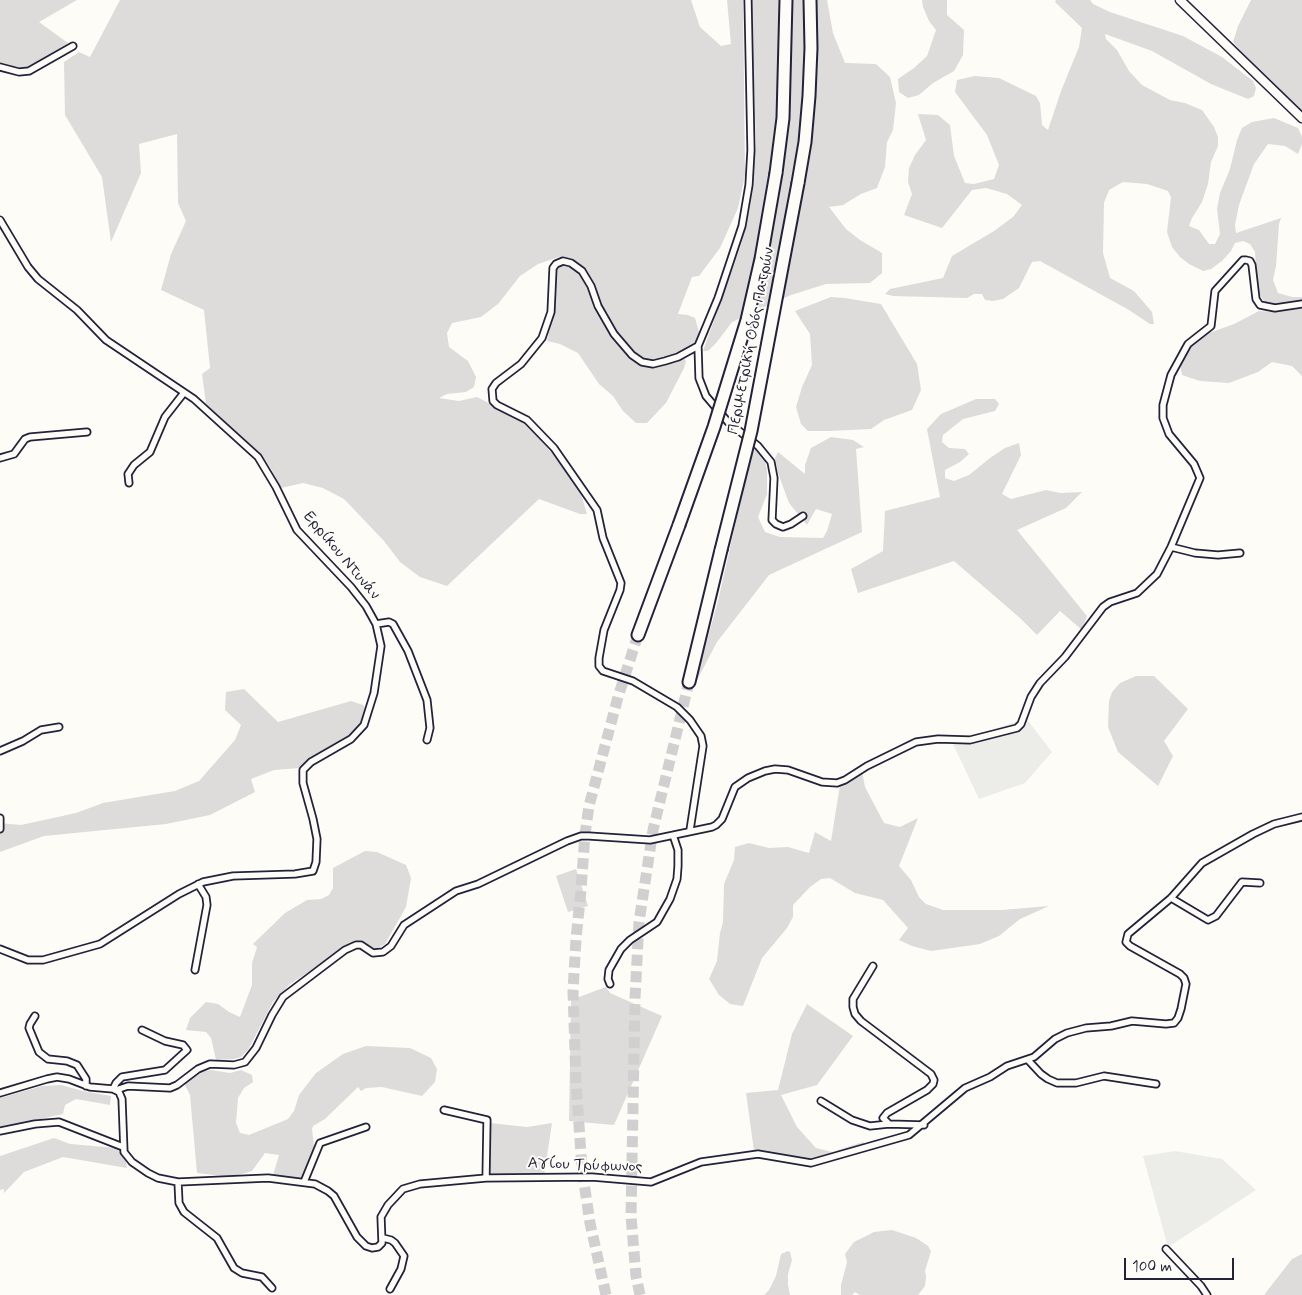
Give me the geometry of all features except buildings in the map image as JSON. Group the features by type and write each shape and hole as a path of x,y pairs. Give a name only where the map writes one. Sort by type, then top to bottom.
{"highway":[{"name":"Περιμετρική Οδός Πατρών","path":"638,635 714,427 747,320 761,259 776,173 783,118 786,0"},
{"name":"Περιμετρική Οδός Πατρών","path":"688,682 751,431 798,183 805,142 809,96 810,0"}],"street":[{"path":"748,0 751,150 749,184 742,226 718,298 698,346 699,378 706,396 728,422 758,446 771,462 774,478 772,520 783,527 803,516"},
{"path":"1180,0 1302,118"},
{"path":"0,67 19,72 29,71 73,46"},
{"name":"Ερρίκου Ντυνάν","path":"0,220 28,268 38,280 77,310 106,340 183,394 194,399 258,457 276,488 296,530 351,587 366,606 376,624 380,637 381,651 374,693 366,721 359,732 311,762 303,770 303,783 317,839 317,857 314,870 308,873 295,874 233,876 198,884 107,940 88,948 36,961 24,959 0,949"},
{"path":"0,1093 57,1077 70,1079 86,1086 115,1090 128,1086 170,1088 177,1086 198,1069 210,1064 234,1065 245,1062 257,1046 280,1002 288,992 350,947 361,945 373,953 383,952 391,946 404,926 456,892 478,884 575,838 602,836 645,840 716,825 724,816 733,789 748,778 765,771 775,769 788,770 822,782 837,783 910,743 938,739 970,740 1017,728 1021,724 1031,697 1040,683 1065,657 1099,611 1110,602 1137,593 1157,574 1171,547 1200,478 1194,464 1170,434 1163,418 1163,405 1171,375 1188,344 1211,326 1215,291 1242,260 1246,260 1250,261 1252,265 1256,299 1260,305 1275,308 1302,304"},
{"path":"690,830 703,746 701,736 690,720 677,707 633,681 603,671 599,666 604,630 620,590 621,582 603,538 597,510 554,448 527,420 497,405 493,401 492,389 496,383 521,364 542,338 551,312 553,268 556,264 563,261 571,263 582,271 591,286 598,306 614,334 632,355 642,362 653,364 665,361 678,357 698,346"},
{"path":"129,483 128,474 150,452 165,417 183,394"},
{"path":"0,458 14,454 30,436 87,432"},
{"path":"1171,547 1195,553 1218,555 1240,553"},
{"path":"376,624 389,622 393,624 408,651 427,700 430,728 427,740"},
{"path":"0,751 23,742 41,730 59,728"},
{"name":"Αγίου Τρύφωνος","path":"383,1238 380,1220 382,1214 403,1189 431,1182 486,1178 592,1177 651,1182 701,1162 758,1154 811,1163 909,1136 965,1088 990,1077 1007,1066 1028,1060 1041,1053 1058,1037 1076,1030 1111,1026 1132,1021 1169,1024 1177,1020 1181,1009 1185,986 1184,978 1127,943 1126,940 1131,930 1171,898 1206,860 1274,824 1302,816"},
{"path":"0,818 0,830"},
{"path":"610,984 609,970 621,949 630,940 657,922 672,894 677,879 678,860 677,845 673,835"},
{"path":"1171,898 1208,920 1216,916 1242,882 1260,883"},
{"path":"195,970 207,905 206,897 198,884"},
{"path":"873,966 854,996 853,1007 855,1014 934,1078 933,1084 927,1090 887,1113 883,1118 889,1124"},
{"path":"35,1016 30,1024 30,1028 39,1052 48,1059 67,1061 77,1065 86,1079 86,1086"},
{"path":"115,1090 116,1083 122,1077 165,1070 186,1050 183,1045 164,1041 142,1030"},
{"path":"1028,1060 1048,1080 1058,1083 1076,1083 1104,1076 1156,1084"},
{"path":"115,1090 122,1099 122,1146 126,1156 145,1171 158,1178 178,1182 268,1178 318,1185 331,1194 339,1203 356,1235 364,1244 377,1248 383,1238 395,1243 404,1256 401,1269 390,1289"},
{"path":"821,1101 852,1120 870,1126 889,1124 924,1125"},
{"path":"444,1110 487,1120 486,1178"},
{"path":"0,1131 28,1125 59,1122 122,1146"},
{"path":"304,1182 320,1143 366,1127"},
{"path":"178,1182 178,1202 182,1209 217,1238 236,1270 260,1276 272,1288"},
{"path":"1166,1249 1202,1286 1207,1295"}],"shaded area":[{"path":"0,0 77,0 39,22 68,43 30,67 12,68 2,64 0,62"},
{"path":"120,0 691,0 700,27 721,46 731,44 727,0 743,0 745,175 738,208 720,248 699,276 692,277 678,314 695,318 699,332 696,342 681,353 657,361 641,359 616,332 600,305 594,285 584,270 571,260 559,257 538,264 520,276 498,304 481,317 452,323 447,333 449,347 468,361 476,377 474,387 466,392 447,394 439,398 459,401 477,397 525,422 556,458 581,494 587,514 580,514 539,499 447,586 420,577 400,562 384,541 344,499 323,488 303,483 281,488 262,456 206,404 202,374 210,368 204,310 161,290 171,254 186,221 178,203 177,134 139,144 141,173 111,242 102,177 65,115 64,62 79,52 90,57"},
{"path":"751,0 827,0 833,33 845,63 876,64 890,77 896,103 893,130 887,142 885,167 877,188 861,194 843,205 829,207 846,229 882,253 882,273 870,283 826,284 791,295 732,322 708,351 703,351 741,245 750,207 756,143"},
{"path":"922,0 947,0 947,15 964,30 963,55 954,71 933,83 919,95 908,98 899,92 898,79 927,56 936,30 929,21"},
{"path":"1056,0 1090,0 1093,4 1110,12 1183,36 1222,57 1253,81 1256,88 1254,96 1248,99 1211,84 1152,51 1105,34 1106,39 1117,50 1129,71 1142,85 1170,100 1185,103 1202,110 1214,127 1218,137 1218,146 1211,162 1208,184 1202,202 1189,226 1199,230 1209,244 1215,244 1220,234 1217,209 1220,193 1230,169 1242,128 1252,122 1274,118 1298,128 1302,137 1302,144 1298,154 1285,146 1268,144 1254,164 1239,205 1235,225 1236,233 1281,218 1273,280 1278,293 1292,297 1302,297 1302,300 1274,305 1266,304 1258,292 1255,252 1250,244 1243,241 1235,243 1222,261 1211,269 1203,271 1189,264 1172,247 1167,232 1171,197 1168,191 1147,184 1123,182 1109,190 1104,203 1103,253 1110,278 1134,291 1152,312 1154,324 1150,324 1129,310 1040,261 1032,262 1019,288 1003,299 985,300 982,294 974,294 967,298 893,296 885,294 890,289 943,278 952,256 994,231 1013,217 1022,205 1007,194 986,188 972,190 942,228 904,215 912,194 908,182 909,168 915,155 926,140 918,114 938,115 950,125 954,156 965,183 974,184 994,179 999,165 987,135 955,92 957,80 975,76 999,78 1036,96 1040,103 1042,125 1048,130 1079,47 1082,28 1055,2"},
{"path":"1251,0 1302,0 1302,113 1248,60 1233,42 1238,26"},
{"path":"565,264 580,274 595,307 610,333 623,351 640,365 654,367 683,358 686,361 666,403 647,423 636,423 623,411 613,396 599,384 578,353 560,344 547,341 553,314 556,269"},
{"path":"831,297 881,304 917,364 921,390 912,410 884,420 871,429 808,431 801,424 796,407 802,387 812,365 810,334 795,311"},
{"path":"1302,308 1302,376 1292,366 1272,362 1258,372 1229,383 1200,381 1182,375 1180,365 1189,346 1206,334 1234,324 1259,311 1279,312"},
{"path":"976,399 995,399 999,404 995,411 963,419 943,435 942,442 949,448 965,449 969,454 960,462 945,470 945,478 954,481 969,475 1005,448 1019,443 1021,455 1002,494 1011,499 1046,490 1060,493 1082,492 1066,508 1017,530 1087,616 1082,630 1060,611 1037,635 954,561 858,593 851,569 883,551 885,511 940,497 927,429 941,414"},
{"path":"831,437 853,440 864,447 856,449 862,532 769,575 717,642 695,684 718,601 753,447 765,460 767,470 767,494 758,517 765,532 780,537 823,538 832,514 816,509 807,525 789,503 778,473 775,458 778,452 805,474 805,465 811,448"},
{"path":"1136,676 1154,676 1188,709 1164,741 1173,756 1158,786 1118,752 1108,727 1109,701 1112,692 1120,683"},
{"path":"244,689 278,722 351,701 363,705 365,708 364,718 360,727 344,740 299,768 274,770 251,779 255,792 210,815 166,824 44,836 0,852 0,823 21,825 76,813 103,803 175,791 199,781 235,740 241,725 225,710 226,692"},
{"path":"1026,718 1052,752 1025,783 979,799 953,744"},
{"path":"862,771 865,787 884,823 900,827 918,818 899,866 911,880 919,897 926,904 943,910 1002,910 1049,906 1020,919 999,936 980,944 931,951 899,940 908,928 883,900 855,893 830,878 821,879 810,887 793,905 793,917 787,928 762,958 743,1006 730,1004 719,995 709,979 717,961 723,922 724,884 734,860 735,847 749,843 769,848 788,847 809,853 815,832 831,841 840,785"},
{"path":"365,851 377,852 406,865 411,878 406,907 385,944 376,949 355,941 290,984 273,1002 248,1050 241,1057 216,1060 211,1038 206,1032 186,1030 190,1018 206,1002 218,1004 240,1017 252,985 252,963 257,947 253,944 285,913 307,900 321,899 329,895 333,888 333,868"},
{"path":"576,869 588,906 568,912 556,876"},
{"path":"606,987 610,993 662,1016 614,1125 569,1121 571,1000"},
{"path":"807,1004 853,1036 817,1085 781,1095 797,1127 816,1148 832,1152 863,1142 867,1147 811,1161 754,1151 746,1093 778,1090 792,1034"},
{"path":"366,1046 410,1048 431,1058 437,1069 435,1082 422,1096 382,1087 366,1088 361,1091 358,1087 325,1119 313,1126 314,1146 302,1179 273,1175 279,1155 265,1153 252,1171 231,1177 197,1173 190,1095 184,1083 197,1073 211,1070 230,1073 241,1070 252,1075 253,1082 244,1088 238,1098 236,1123 240,1133 249,1135 288,1119 294,1111 299,1095 316,1073 343,1054"},
{"path":"61,1085 111,1096 110,1105 76,1099 65,1105 63,1114 0,1128 0,1098 42,1086"},
{"path":"490,1123 527,1127 552,1123 544,1176 487,1176"},
{"path":"54,1138 70,1144 117,1148 126,1162 127,1168 63,1157 24,1172 4,1193 4,1189 0,1190 0,1156"},
{"path":"1175,1151 1222,1159 1256,1190 1168,1247 1143,1156"},
{"path":"892,1230 916,1238 928,1246 931,1251 925,1271 925,1286 918,1295 860,1295 855,1292 852,1295 841,1295 841,1285 847,1262 845,1254 854,1242 874,1232"},
{"path":"788,1251 792,1260 788,1274 790,1295 764,1295 769,1290 776,1276 781,1254"},
{"path":"1302,1254 1302,1295 1264,1295 1292,1259"}],"tunnel":[{"path":"606,1295 590,1223 582,1169 576,1082 573,991 585,834 589,806 618,697 638,635"},
{"path":"640,1295 636,1276 631,1216 635,998 639,922 653,830 689,682"}]}
